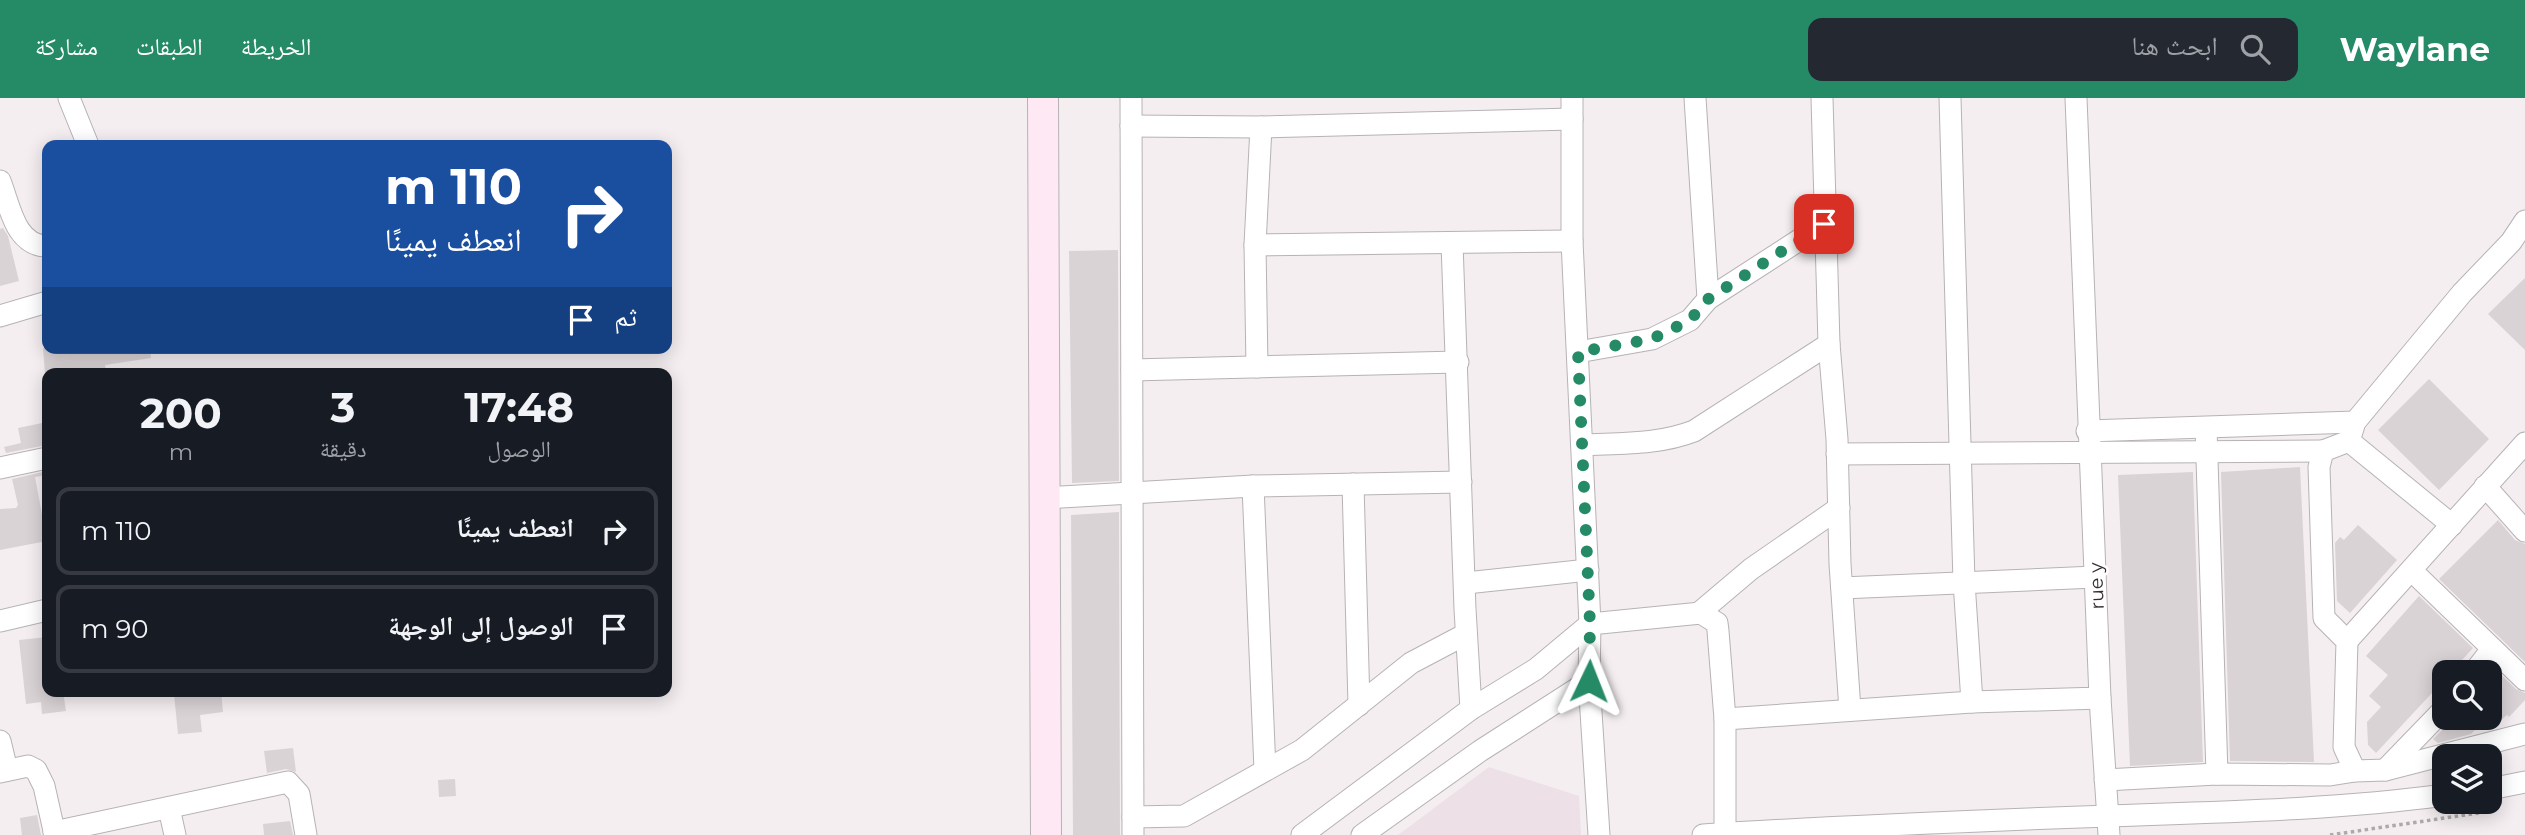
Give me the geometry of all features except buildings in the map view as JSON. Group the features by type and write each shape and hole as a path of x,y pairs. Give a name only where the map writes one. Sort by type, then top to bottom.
{"street":[{"path":"69,98 86,140"},
{"path":"1043,98 1045,835"},
{"path":"1131,98 1133,826 1184,816 1302,750 1411,663 1466,634"},
{"path":"1695,98 1708,299"},
{"path":"1822,98 1829,344 1850,710"},
{"path":"1950,98 1964,582 1972,702"},
{"name":"rue y","path":"2076,98 2087,431 2108,826"},
{"path":"1131,126 1261,127 1572,109 1573,241 1590,624 1589,681 1599,835"},
{"path":"1257,367 1255,245 1261,127"},
{"path":"0,181 22,236 31,243 42,245"},
{"path":"1837,454 2323,451 2352,431 2462,293 2511,242 2525,222"},
{"path":"1578,352 1652,339 1690,320 1708,299 1824,224"},
{"path":"1255,245 1573,241"},
{"path":"1452,243 1471,709"},
{"path":"0,316 42,303"},
{"path":"1582,444 1652,442 1676,438 1694,430 1829,344"},
{"path":"1132,370 1458,362"},
{"path":"2087,431 2206,428 2352,431 2452,525"},
{"path":"2206,428 2217,774"},
{"path":"2355,771 2344,747 2347,641 2412,572 2525,443"},
{"path":"2323,451 2319,467 2324,618 2347,641"},
{"path":"0,468 42,459"},
{"path":"1045,498 1253,486 1461,482"},
{"path":"1353,484 1359,705"},
{"path":"1253,486 1265,770"},
{"path":"2485,486 2525,530"},
{"path":"1303,835 1471,709 1536,669 1590,624 1699,613 1751,569 1839,508"},
{"path":"1466,583 1588,570"},
{"path":"2412,572 2525,680"},
{"path":"1842,588 2095,577"},
{"path":"0,621 42,611"},
{"path":"1699,613 1717,623 1725,719 1714,834 2108,826 2379,804 2432,797"},
{"path":"2484,660 2493,649"},
{"path":"1362,835 1480,751 1589,681"},
{"path":"1725,719 1972,702 2100,698"},
{"path":"2385,770 2432,721"},
{"path":"2105,780 2217,774 2330,775 2385,770 2525,734"},
{"path":"0,741 3,771 28,766 41,776 55,833 254,787 288,782 299,794 306,835"},
{"path":"2502,787 2525,782"},
{"path":"169,808 175,835"}],"path":[{"path":"2330,835 2468,814"}],"shaded area":[{"path":"1489,767 1579,796 1581,835 1398,835"}],"route":[{"path":"1589,681 1590,624 1578,352 1652,339 1690,320 1708,299 1824,224"}]}
